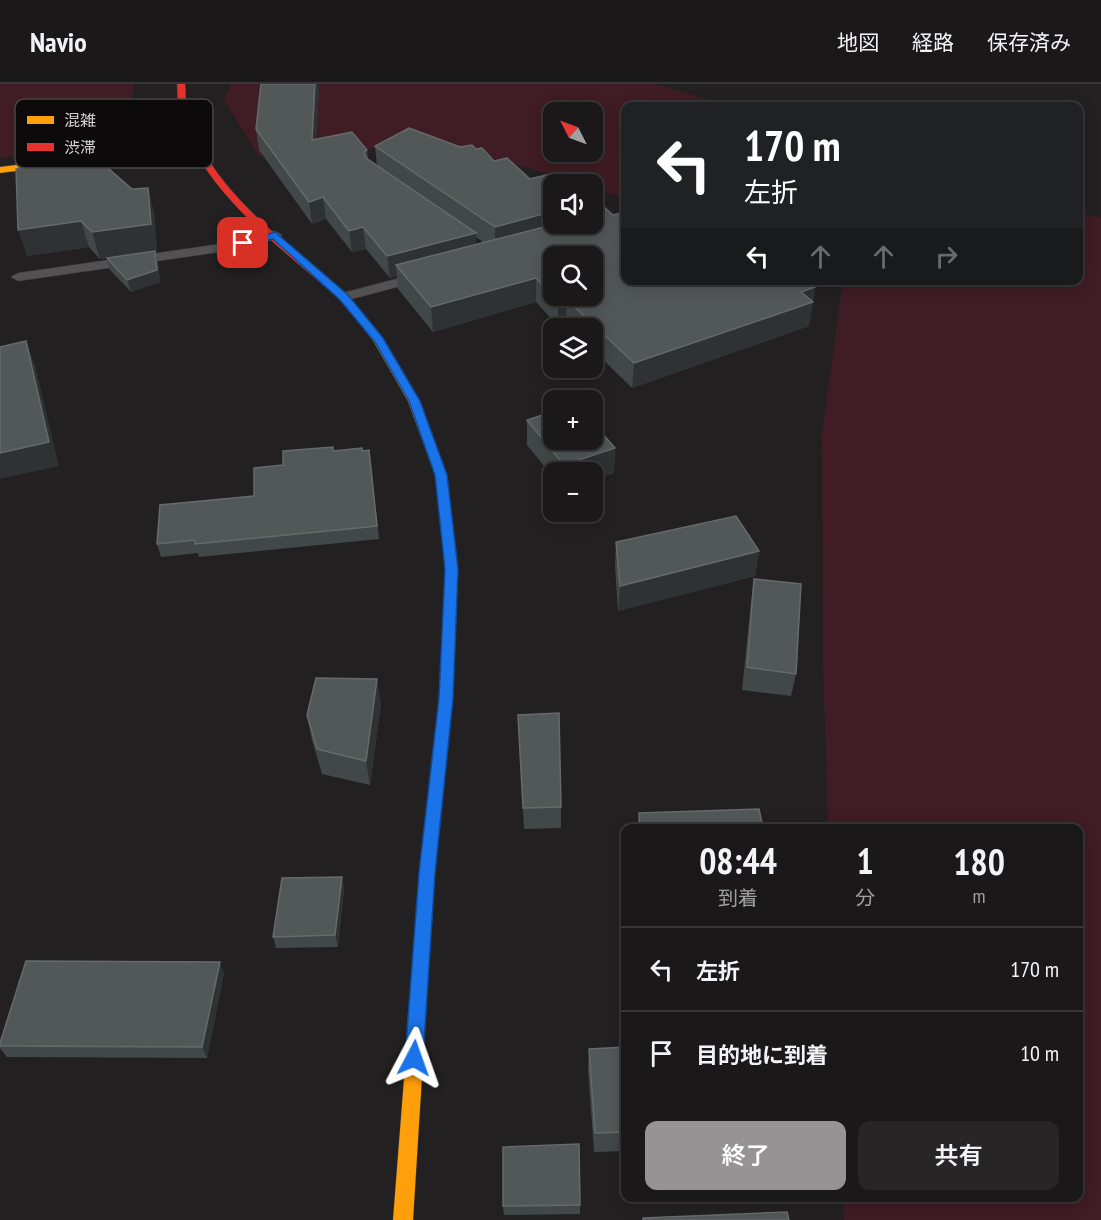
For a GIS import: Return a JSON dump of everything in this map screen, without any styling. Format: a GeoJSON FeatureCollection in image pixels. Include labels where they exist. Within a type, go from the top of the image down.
{"type":"FeatureCollection","features":[{"type":"Feature","properties":{"kind":"main road"},"geometry":{"type":"LineString","coordinates":[[179,99],[182,84]]}},
{"type":"Feature","properties":{"kind":"main road"},"geometry":{"type":"LineString","coordinates":[[0,170],[16,168]]}},
{"type":"Feature","properties":{"kind":"main road"},"geometry":{"type":"LineString","coordinates":[[212,168],[241,207],[344,297],[379,340],[414,401],[441,475],[452,569],[446,698],[427,873],[403,1220]]}},
{"type":"Feature","properties":{"kind":"lane"},"geometry":{"type":"LineString","coordinates":[[18,277],[227,247],[275,235]]}},
{"type":"Feature","properties":{"kind":"lane"},"geometry":{"type":"LineString","coordinates":[[344,297],[435,273]]}},
{"type":"Feature","properties":{"kind":"shaded area"},"geometry":{"type":"Polygon","coordinates":[[[0,84],[134,84],[132,99],[15,99],[15,156],[0,158],[0,84]]]}},
{"type":"Feature","properties":{"kind":"shaded area"},"geometry":{"type":"Polygon","coordinates":[[[231,84],[656,84],[716,102],[621,102],[621,198],[603,191],[603,174],[549,174],[446,144],[259,156],[224,100],[231,84]]]}},
{"type":"Feature","properties":{"kind":"shaded area"},"geometry":{"type":"Polygon","coordinates":[[[1083,213],[1101,218],[1101,1220],[844,1220],[843,1202],[1083,1202],[1083,824],[828,824],[823,663],[822,432],[842,285],[1083,285],[1083,213]]]}},
{"type":"Feature","properties":{"kind":"building"},"geometry":{"type":"Polygon","coordinates":[[[261,84],[315,84],[312,140],[352,132],[367,150],[364,152],[366,158],[476,233],[387,256],[363,227],[349,231],[323,197],[309,202],[256,129],[261,84]]]}},
{"type":"Feature","properties":{"kind":"building"},"geometry":{"type":"Polygon","coordinates":[[[409,128],[460,147],[472,145],[476,149],[482,148],[494,161],[507,158],[530,179],[543,176],[543,214],[495,227],[375,146],[409,128]]]}},
{"type":"Feature","properties":{"kind":"building"},"geometry":{"type":"Polygon","coordinates":[[[108,168],[132,189],[148,188],[151,224],[92,232],[81,221],[18,230],[16,169],[108,168]]]}},
{"type":"Feature","properties":{"kind":"building"},"geometry":{"type":"Polygon","coordinates":[[[603,206],[613,215],[621,213],[621,285],[812,285],[815,287],[801,292],[813,302],[634,363],[603,334],[603,318],[586,318],[573,306],[603,306],[603,246],[543,246],[543,285],[536,278],[431,307],[396,265],[543,227],[543,234],[603,234],[603,206]]]}},
{"type":"Feature","properties":{"kind":"building"},"geometry":{"type":"Polygon","coordinates":[[[155,251],[157,270],[127,280],[107,258],[155,251]]]}},
{"type":"Feature","properties":{"kind":"building"},"geometry":{"type":"Polygon","coordinates":[[[26,341],[49,442],[0,453],[0,347],[26,341]]]}},
{"type":"Feature","properties":{"kind":"building"},"geometry":{"type":"Polygon","coordinates":[[[543,415],[543,439],[527,420],[543,415]]]}},
{"type":"Feature","properties":{"kind":"building"},"geometry":{"type":"Polygon","coordinates":[[[603,434],[615,448],[573,462],[562,462],[552,450],[603,450],[603,434]]]}},
{"type":"Feature","properties":{"kind":"building"},"geometry":{"type":"Polygon","coordinates":[[[333,447],[333,451],[362,448],[362,451],[369,450],[377,526],[195,544],[195,540],[157,544],[160,505],[254,496],[254,468],[283,465],[283,451],[333,447]]]}},
{"type":"Feature","properties":{"kind":"building"},"geometry":{"type":"Polygon","coordinates":[[[736,516],[759,551],[620,586],[616,542],[736,516]]]}},
{"type":"Feature","properties":{"kind":"building"},"geometry":{"type":"Polygon","coordinates":[[[754,579],[801,584],[796,674],[747,667],[754,579]]]}},
{"type":"Feature","properties":{"kind":"building"},"geometry":{"type":"Polygon","coordinates":[[[316,678],[377,679],[366,761],[317,749],[307,715],[316,678]]]}},
{"type":"Feature","properties":{"kind":"building"},"geometry":{"type":"Polygon","coordinates":[[[559,713],[561,807],[523,808],[518,715],[559,713]]]}},
{"type":"Feature","properties":{"kind":"building"},"geometry":{"type":"Polygon","coordinates":[[[759,809],[762,824],[640,824],[639,813],[759,809]]]}},
{"type":"Feature","properties":{"kind":"building"},"geometry":{"type":"Polygon","coordinates":[[[342,877],[335,935],[273,937],[282,878],[342,877]]]}},
{"type":"Feature","properties":{"kind":"building"},"geometry":{"type":"Polygon","coordinates":[[[26,961],[220,962],[202,1047],[0,1046],[26,961]]]}},
{"type":"Feature","properties":{"kind":"building"},"geometry":{"type":"Polygon","coordinates":[[[621,1047],[621,1132],[595,1133],[589,1049],[621,1047]]]}},
{"type":"Feature","properties":{"kind":"building"},"geometry":{"type":"Polygon","coordinates":[[[579,1144],[580,1205],[503,1206],[503,1147],[579,1144]]]}},
{"type":"Feature","properties":{"kind":"building"},"geometry":{"type":"Polygon","coordinates":[[[787,1212],[789,1220],[643,1220],[643,1218],[787,1212]]]}},
{"type":"Feature","properties":{"kind":"traffic: slow"},"geometry":{"type":"LineString","coordinates":[[0,170],[16,168]]}},
{"type":"Feature","properties":{"kind":"traffic: slow"},"geometry":{"type":"LineString","coordinates":[[344,297],[379,341],[414,401],[441,475],[452,569],[446,699]]}},
{"type":"Feature","properties":{"kind":"traffic: slow"},"geometry":{"type":"LineString","coordinates":[[403,1220],[421,964]]}},
{"type":"Feature","properties":{"kind":"traffic: jam"},"geometry":{"type":"LineString","coordinates":[[181,84],[182,99]]}},
{"type":"Feature","properties":{"kind":"traffic: jam"},"geometry":{"type":"LineString","coordinates":[[210,168],[266,230],[344,297]]}},
{"type":"Feature","properties":{"kind":"traffic: jam"},"geometry":{"type":"LineString","coordinates":[[421,964],[427,873],[446,699]]}},
{"type":"Feature","properties":{"kind":"route"},"geometry":{"type":"LineString","coordinates":[[243,243],[275,235],[344,297],[379,340],[414,401],[441,475],[452,569],[446,698],[427,873],[414,1058]]}}]}
